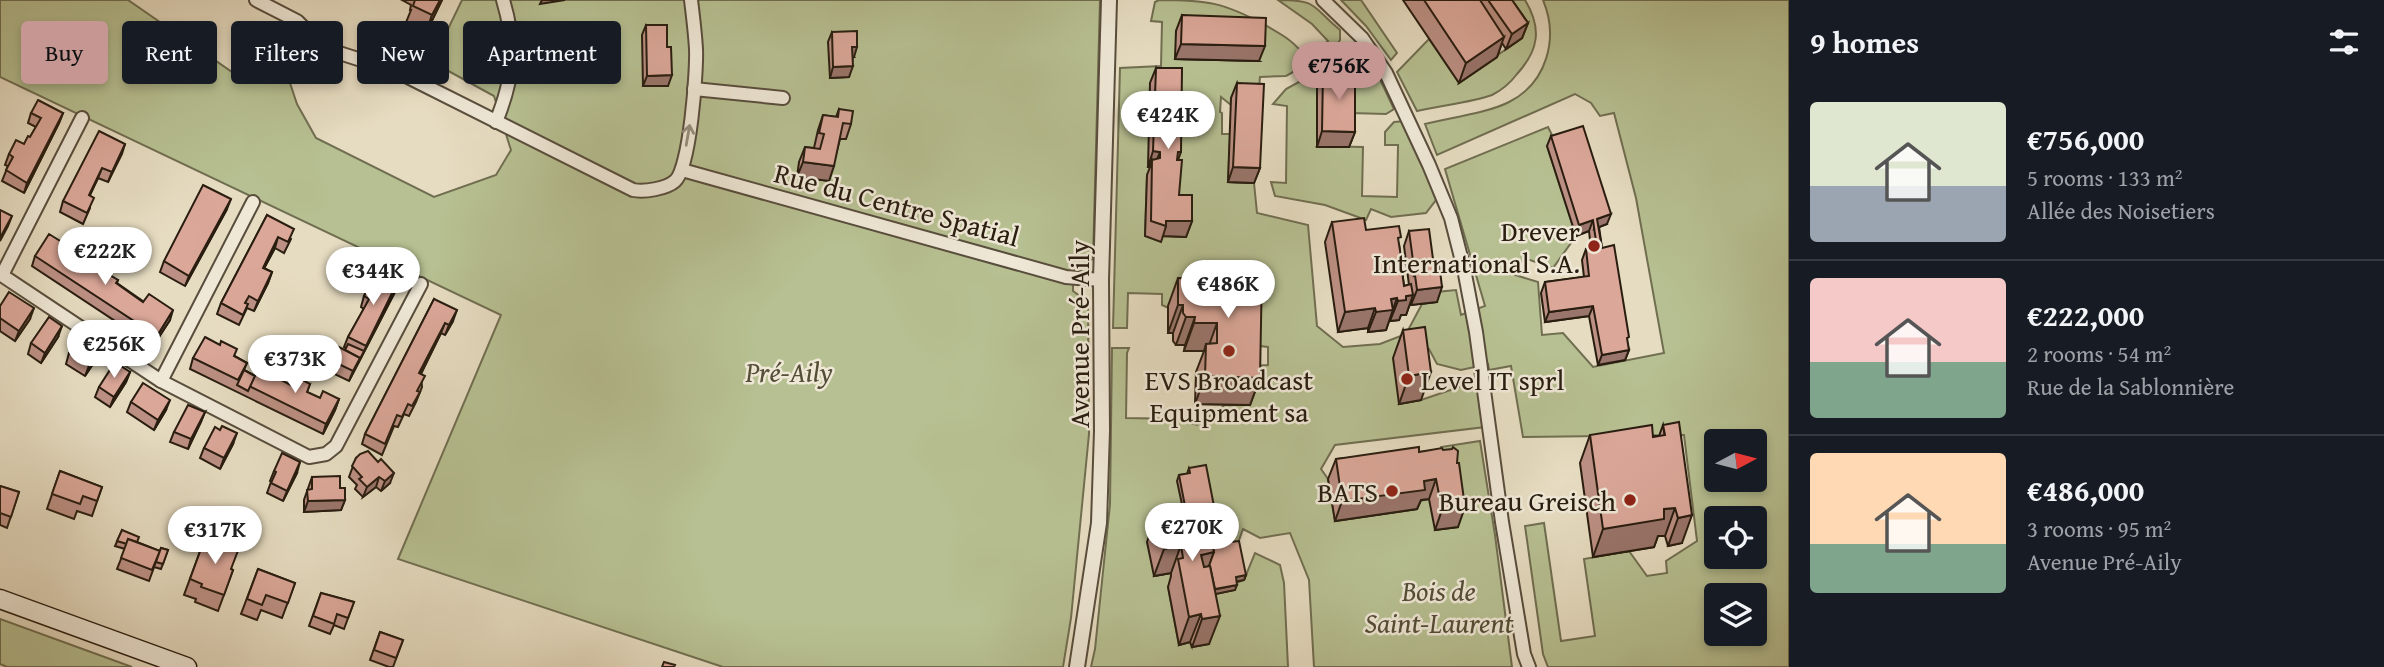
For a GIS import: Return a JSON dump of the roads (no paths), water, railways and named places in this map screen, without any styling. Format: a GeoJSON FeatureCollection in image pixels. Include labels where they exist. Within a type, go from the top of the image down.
{"type":"FeatureCollection","features":[{"type":"Feature","properties":{"kind":"main road"},"geometry":{"type":"LineString","coordinates":[[0,599],[187,667]]}},
{"type":"Feature","properties":{"kind":"street"},"geometry":{"type":"LineString","coordinates":[[256,0],[297,21],[316,40],[331,50],[358,59],[374,60],[633,190],[643,192],[675,181],[682,170],[694,89],[696,50],[691,0]]}},
{"type":"Feature","properties":{"kind":"street"},"geometry":{"type":"LineString","coordinates":[[496,122],[508,93],[511,76],[511,34],[503,0]]}},
{"type":"Feature","properties":{"kind":"street","name":"Avenue Pré-Aily"},"geometry":{"type":"LineString","coordinates":[[1077,667],[1098,523],[1102,431],[1101,280],[1109,0]]}},
{"type":"Feature","properties":{"kind":"street"},"geometry":{"type":"LineString","coordinates":[[1323,0],[1362,38],[1386,73],[1451,218],[1465,269],[1502,522],[1524,654],[1530,667]]}},
{"type":"Feature","properties":{"kind":"street"},"geometry":{"type":"LineString","coordinates":[[694,89],[783,98]]}},
{"type":"Feature","properties":{"kind":"street"},"geometry":{"type":"LineString","coordinates":[[82,118],[1,274],[161,381],[309,457],[326,454],[336,446],[421,284]]}},
{"type":"Feature","properties":{"kind":"street","name":"Rue du Centre Spatial"},"geometry":{"type":"LineString","coordinates":[[682,170],[1066,277],[1101,280]]}},
{"type":"Feature","properties":{"kind":"street"},"geometry":{"type":"LineString","coordinates":[[161,381],[253,202]]}},
{"type":"Feature","properties":{"kind":"place","name":"Drever International S.A."},"geometry":{"type":"Point","coordinates":[1594,246]}},
{"type":"Feature","properties":{"kind":"place","name":"EVS Broadcast Equipment sa"},"geometry":{"type":"Point","coordinates":[1229,351]}},
{"type":"Feature","properties":{"kind":"place","name":"Level IT sprl"},"geometry":{"type":"Point","coordinates":[1407,379]}},
{"type":"Feature","properties":{"kind":"place","name":"BATS"},"geometry":{"type":"Point","coordinates":[1392,491]}},
{"type":"Feature","properties":{"kind":"place","name":"Bureau Greisch"},"geometry":{"type":"Point","coordinates":[1630,500]}},
{"type":"Feature","properties":{"kind":"park label","name":"Pré-Aily"},"geometry":{"type":"Point","coordinates":[789,371]}},
{"type":"Feature","properties":{"kind":"park label","name":"Bois de Saint-Laurent"},"geometry":{"type":"Point","coordinates":[1439,606]}}]}
